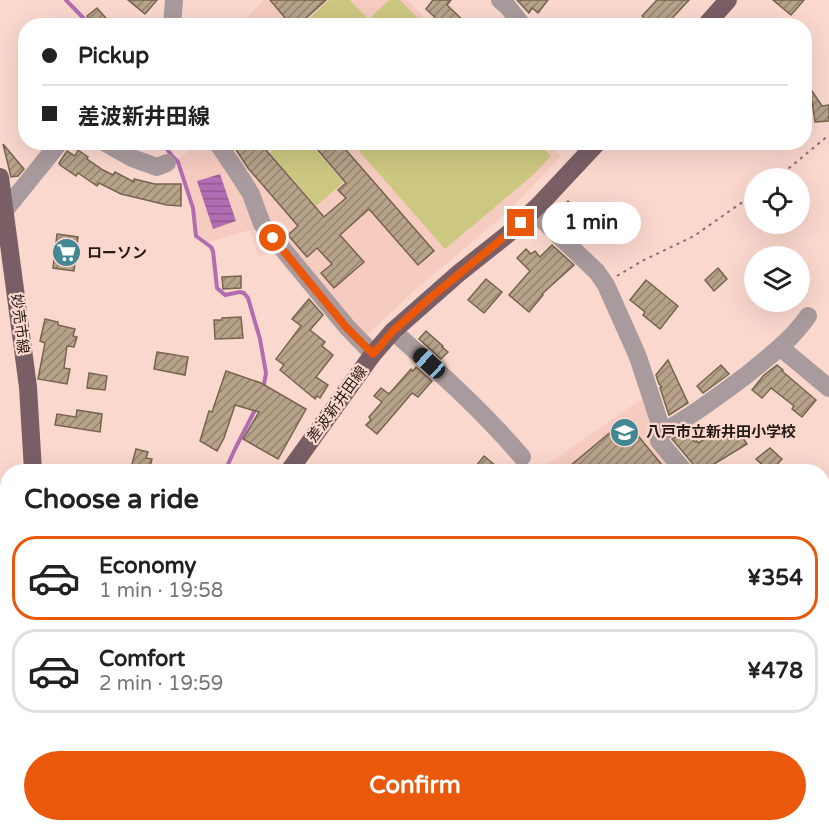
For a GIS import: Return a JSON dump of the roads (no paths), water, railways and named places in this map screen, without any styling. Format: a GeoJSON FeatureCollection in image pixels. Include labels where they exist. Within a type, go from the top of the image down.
{"type":"FeatureCollection","features":[{"type":"Feature","properties":{"kind":"main road"},"geometry":{"type":"LineString","coordinates":[[712,18],[728,0]]}},
{"type":"Feature","properties":{"kind":"main road","name":"差波新井田線"},"geometry":{"type":"LineString","coordinates":[[294,464],[373,354],[393,331],[508,234],[590,150]]}},
{"type":"Feature","properties":{"kind":"main road","name":"妙売市線"},"geometry":{"type":"LineString","coordinates":[[0,177],[28,387],[33,464]]}},
{"type":"Feature","properties":{"kind":"street"},"geometry":{"type":"LineString","coordinates":[[173,18],[174,0]]}},
{"type":"Feature","properties":{"kind":"street"},"geometry":{"type":"LineString","coordinates":[[500,0],[517,18]]}},
{"type":"Feature","properties":{"kind":"street"},"geometry":{"type":"LineString","coordinates":[[5,210],[54,150]]}},
{"type":"Feature","properties":{"kind":"street"},"geometry":{"type":"LineString","coordinates":[[118,150],[157,167],[167,163]]}},
{"type":"Feature","properties":{"kind":"street"},"geometry":{"type":"LineString","coordinates":[[222,150],[251,194],[262,224],[346,327],[373,354]]}},
{"type":"Feature","properties":{"kind":"street"},"geometry":{"type":"LineString","coordinates":[[533,211],[597,272],[606,285],[638,357],[659,421],[659,441],[678,464]]}},
{"type":"Feature","properties":{"kind":"street"},"geometry":{"type":"LineString","coordinates":[[659,434],[705,406],[781,348],[808,316]]}},
{"type":"Feature","properties":{"kind":"street"},"geometry":{"type":"LineString","coordinates":[[393,331],[482,413],[522,457]]}},
{"type":"Feature","properties":{"kind":"street"},"geometry":{"type":"LineString","coordinates":[[781,348],[829,388]]}},
{"type":"Feature","properties":{"kind":"waterway"},"geometry":{"type":"LineString","coordinates":[[66,0],[83,18]]}},
{"type":"Feature","properties":{"kind":"waterway"},"geometry":{"type":"LineString","coordinates":[[168,150],[178,162],[193,208],[196,236],[213,251],[217,288],[225,295],[240,292],[248,298],[260,339],[266,373],[263,390]]}},
{"type":"Feature","properties":{"kind":"waterway"},"geometry":{"type":"LineString","coordinates":[[228,464],[256,408]]}},
{"type":"Feature","properties":{"kind":"place","name":"ローソン"},"geometry":{"type":"Point","coordinates":[66,253]}},
{"type":"Feature","properties":{"kind":"place","name":"八戸市立新井田小学校"},"geometry":{"type":"Point","coordinates":[625,432]}}]}
